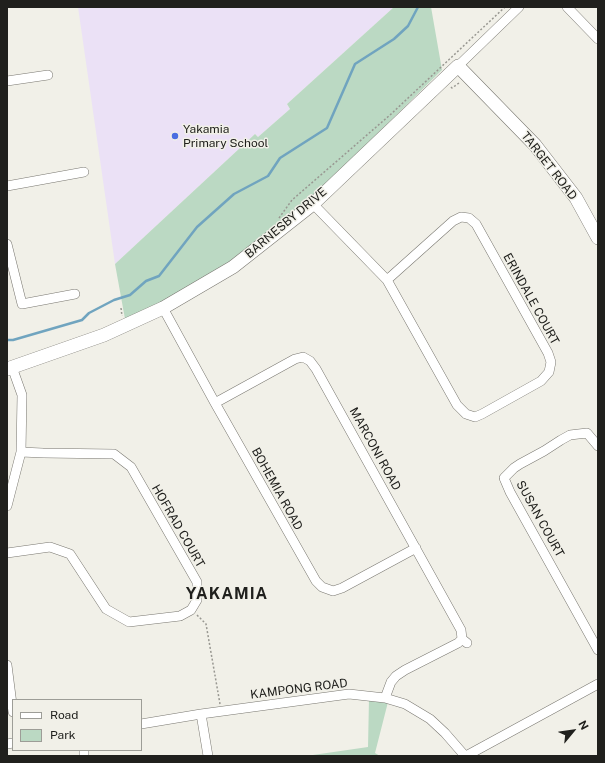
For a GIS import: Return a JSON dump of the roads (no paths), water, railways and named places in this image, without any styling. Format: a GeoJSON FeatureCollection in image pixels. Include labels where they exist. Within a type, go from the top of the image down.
{"type":"FeatureCollection","features":[{"type":"Feature","properties":{"kind":"street","name":"BARNESBY DRIVE"},"geometry":{"type":"LineString","coordinates":[[10,368],[104,335],[163,308],[233,267],[313,204],[441,75],[458,66],[519,7]]}},
{"type":"Feature","properties":{"kind":"street"},"geometry":{"type":"LineString","coordinates":[[567,7],[598,39]]}},
{"type":"Feature","properties":{"kind":"street","name":"TARGET ROAD"},"geometry":{"type":"LineString","coordinates":[[458,66],[535,145],[576,198],[598,238]]}},
{"type":"Feature","properties":{"kind":"street"},"geometry":{"type":"LineString","coordinates":[[7,81],[48,75]]}},
{"type":"Feature","properties":{"kind":"street"},"geometry":{"type":"LineString","coordinates":[[7,186],[84,172]]}},
{"type":"Feature","properties":{"kind":"street","name":"ERINDALE COURT"},"geometry":{"type":"LineString","coordinates":[[313,204],[387,280],[457,405],[466,414],[475,417],[482,414],[541,381],[549,372],[551,362],[548,353],[476,224],[469,218],[460,217],[453,221],[387,280]]}},
{"type":"Feature","properties":{"kind":"street"},"geometry":{"type":"LineString","coordinates":[[7,244],[22,304],[75,294]]}},
{"type":"Feature","properties":{"kind":"street","name":"BOHEMIA ROAD"},"geometry":{"type":"LineString","coordinates":[[163,308],[316,581],[322,587],[333,591],[342,588],[416,548]]}},
{"type":"Feature","properties":{"kind":"street","name":"MARCONI ROAD"},"geometry":{"type":"LineString","coordinates":[[215,403],[295,359],[303,358],[310,361],[316,369],[461,630],[464,641],[405,670],[396,676],[391,682],[385,698]]}},
{"type":"Feature","properties":{"kind":"street"},"geometry":{"type":"LineString","coordinates":[[7,506],[21,452],[22,395],[10,368]]}},
{"type":"Feature","properties":{"kind":"street","name":"SUSAN COURT"},"geometry":{"type":"LineString","coordinates":[[598,446],[587,433],[570,435],[520,464],[504,478],[510,492],[598,650]]}},
{"type":"Feature","properties":{"kind":"street","name":"HOFRAD COURT"},"geometry":{"type":"LineString","coordinates":[[7,553],[50,547],[70,554],[106,609],[129,622],[180,616],[191,610],[197,600],[197,582],[131,467],[114,454],[21,452]]}},
{"type":"Feature","properties":{"kind":"street"},"geometry":{"type":"LineString","coordinates":[[7,666],[12,704]]}},
{"type":"Feature","properties":{"kind":"street"},"geometry":{"type":"LineString","coordinates":[[465,756],[598,684]]}},
{"type":"Feature","properties":{"kind":"street","name":"KAMPONG ROAD"},"geometry":{"type":"LineString","coordinates":[[142,724],[201,714],[349,694],[385,698],[405,704],[430,719],[445,733],[465,756]]}},
{"type":"Feature","properties":{"kind":"street"},"geometry":{"type":"LineString","coordinates":[[201,714],[208,756]]}},
{"type":"Feature","properties":{"kind":"waterway"},"geometry":{"type":"LineString","coordinates":[[7,340],[13,340],[82,320],[89,313],[114,300],[130,295],[146,281],[159,276],[197,227],[234,194],[268,176],[280,158],[327,128],[355,64],[394,39],[408,26],[418,7]]}},
{"type":"Feature","properties":{"kind":"place","name":"Yakamia Primary School"},"geometry":{"type":"Point","coordinates":[175,136]}},
{"type":"Feature","properties":{"kind":"district","name":"YAKAMIA"},"geometry":{"type":"Point","coordinates":[227,594]}}]}
